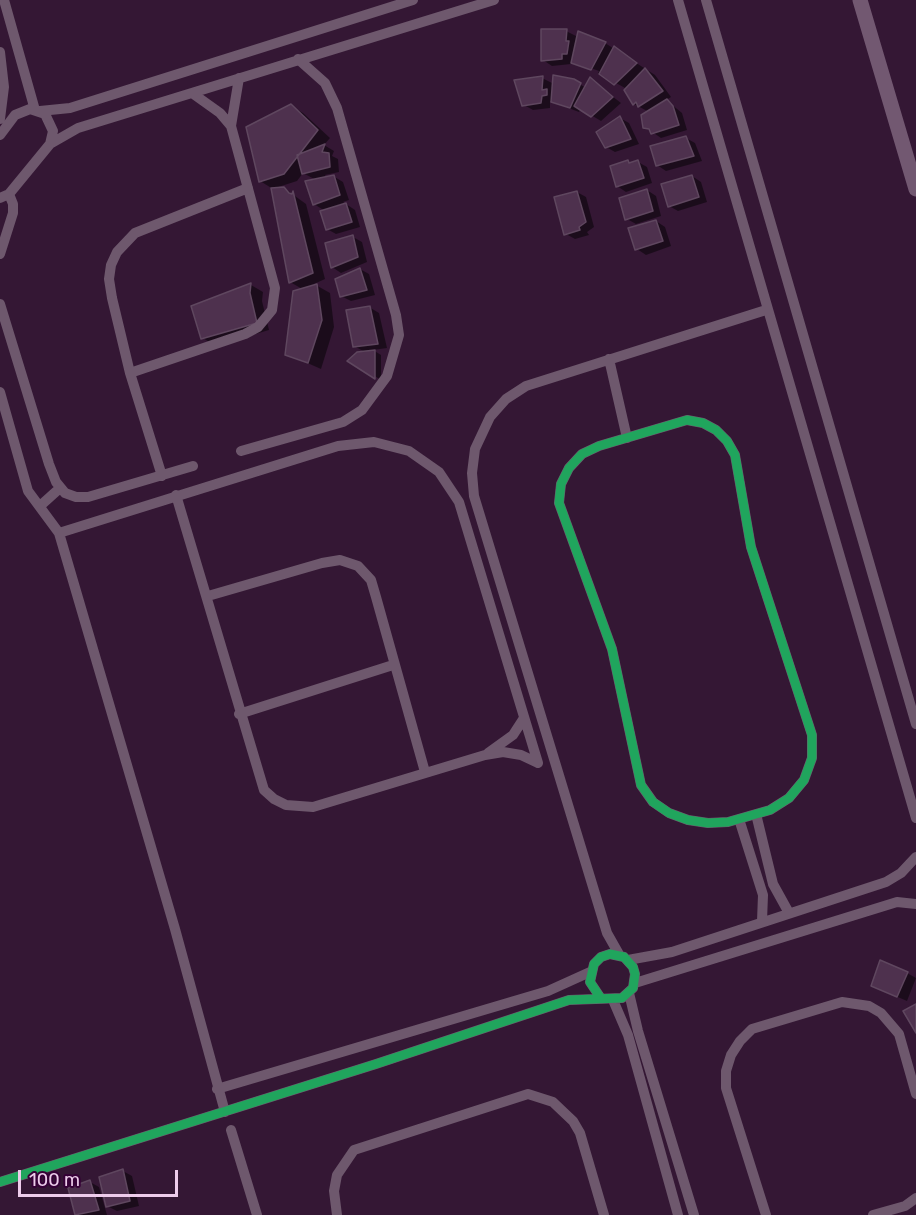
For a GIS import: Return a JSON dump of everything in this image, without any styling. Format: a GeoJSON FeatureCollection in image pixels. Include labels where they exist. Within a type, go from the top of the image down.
{"type":"FeatureCollection","features":[{"type":"Feature","properties":{"kind":"street"},"geometry":{"type":"LineString","coordinates":[[4,0],[38,110],[52,125],[50,144]]}},
{"type":"Feature","properties":{"kind":"street"},"geometry":{"type":"LineString","coordinates":[[0,135],[15,115],[24,110],[70,108],[413,0]]}},
{"type":"Feature","properties":{"kind":"street"},"geometry":{"type":"LineString","coordinates":[[0,254],[14,209],[5,196],[50,144],[78,128],[491,0]]}},
{"type":"Feature","properties":{"kind":"street"},"geometry":{"type":"LineString","coordinates":[[678,0],[766,310],[916,818]]}},
{"type":"Feature","properties":{"kind":"street"},"geometry":{"type":"LineString","coordinates":[[706,0],[916,724]]}},
{"type":"Feature","properties":{"kind":"street"},"geometry":{"type":"LineString","coordinates":[[860,0],[916,189]]}},
{"type":"Feature","properties":{"kind":"street"},"geometry":{"type":"LineString","coordinates":[[0,52],[4,87],[0,118]]}},
{"type":"Feature","properties":{"kind":"street"},"geometry":{"type":"LineString","coordinates":[[241,452],[343,422],[362,410],[387,376],[399,335],[396,315],[337,108],[325,83],[298,60]]}},
{"type":"Feature","properties":{"kind":"street"},"geometry":{"type":"LineString","coordinates":[[130,373],[245,334],[258,327],[272,310],[275,288],[231,126],[239,78]]}},
{"type":"Feature","properties":{"kind":"street"},"geometry":{"type":"LineString","coordinates":[[192,93],[220,113],[231,126]]}},
{"type":"Feature","properties":{"kind":"street"},"geometry":{"type":"LineString","coordinates":[[162,476],[130,373],[109,289],[111,265],[117,252],[135,233],[150,225],[248,188]]}},
{"type":"Feature","properties":{"kind":"street"},"geometry":{"type":"LineString","coordinates":[[0,304],[49,464],[60,488],[70,496],[82,498],[194,466]]}},
{"type":"Feature","properties":{"kind":"street"},"geometry":{"type":"LineString","coordinates":[[678,1215],[636,1045],[632,988],[635,975],[603,921],[478,508],[472,473],[475,449],[484,427],[506,399],[526,386],[766,310]]}},
{"type":"Feature","properties":{"kind":"street"},"geometry":{"type":"LineString","coordinates":[[609,360],[627,438]]}},
{"type":"Feature","properties":{"kind":"street"},"geometry":{"type":"LineString","coordinates":[[0,392],[28,491],[59,533],[175,929],[225,1112]]}},
{"type":"Feature","properties":{"kind":"street"},"geometry":{"type":"LineString","coordinates":[[687,420],[703,423],[716,430],[728,441],[735,455],[751,547],[812,735],[812,758],[804,780],[789,798],[770,810],[756,814],[708,823],[688,820],[652,802],[641,785],[612,649],[559,503],[561,484],[569,468],[582,454],[687,420]]}},
{"type":"Feature","properties":{"kind":"street"},"geometry":{"type":"LineString","coordinates":[[59,533],[176,495],[338,446],[374,442],[409,451],[439,472],[459,502],[538,763],[521,755],[503,752],[485,755],[313,807],[286,805],[264,790],[239,714],[208,596],[176,495]]}},
{"type":"Feature","properties":{"kind":"street"},"geometry":{"type":"LineString","coordinates":[[40,506],[60,488]]}},
{"type":"Feature","properties":{"kind":"street"},"geometry":{"type":"LineString","coordinates":[[208,596],[322,563],[340,560],[358,566],[371,580],[393,665],[425,772]]}},
{"type":"Feature","properties":{"kind":"street"},"geometry":{"type":"LineString","coordinates":[[239,714],[393,665]]}},
{"type":"Feature","properties":{"kind":"street"},"geometry":{"type":"LineString","coordinates":[[485,755],[513,735],[524,718]]}},
{"type":"Feature","properties":{"kind":"street"},"geometry":{"type":"LineString","coordinates":[[756,814],[773,884],[789,913]]}},
{"type":"Feature","properties":{"kind":"street"},"geometry":{"type":"LineString","coordinates":[[739,819],[763,895],[762,921]]}},
{"type":"Feature","properties":{"kind":"street"},"geometry":{"type":"LineString","coordinates":[[217,1089],[548,991],[590,972],[601,957],[610,954],[624,958],[672,952],[886,882],[901,873],[916,856]]}},
{"type":"Feature","properties":{"kind":"street"},"geometry":{"type":"LineString","coordinates":[[0,1182],[225,1112],[568,1000],[600,997],[613,1000],[632,988],[897,902],[916,904]]}},
{"type":"Feature","properties":{"kind":"street"},"geometry":{"type":"LineString","coordinates":[[590,972],[590,982],[600,997]]}},
{"type":"Feature","properties":{"kind":"street"},"geometry":{"type":"LineString","coordinates":[[613,1000],[636,1045],[694,1215]]}},
{"type":"Feature","properties":{"kind":"street"},"geometry":{"type":"LineString","coordinates":[[766,1215],[726,1088],[726,1071],[731,1055],[752,1029],[842,1002],[869,1006],[881,1013],[898,1034],[916,1094]]}},
{"type":"Feature","properties":{"kind":"street"},"geometry":{"type":"LineString","coordinates":[[338,1215],[334,1191],[337,1176],[354,1150],[528,1094],[553,1102],[573,1121],[580,1133],[604,1215]]}},
{"type":"Feature","properties":{"kind":"street"},"geometry":{"type":"LineString","coordinates":[[231,1130],[257,1215]]}},
{"type":"Feature","properties":{"kind":"street"},"geometry":{"type":"LineString","coordinates":[[873,1215],[905,1206],[916,1198]]}},
{"type":"Feature","properties":{"kind":"building"},"geometry":{"type":"Polygon","coordinates":[[[541,29],[567,29],[566,41],[569,41],[567,54],[562,54],[562,59],[541,61],[541,29]]]}},
{"type":"Feature","properties":{"kind":"building"},"geometry":{"type":"Polygon","coordinates":[[[578,31],[606,42],[591,70],[571,63],[578,31]]]}},
{"type":"Feature","properties":{"kind":"building"},"geometry":{"type":"Polygon","coordinates":[[[614,46],[637,63],[614,85],[599,74],[614,46]]]}},
{"type":"Feature","properties":{"kind":"building"},"geometry":{"type":"Polygon","coordinates":[[[645,68],[663,91],[638,107],[636,102],[633,105],[624,90],[645,68]]]}},
{"type":"Feature","properties":{"kind":"building"},"geometry":{"type":"Polygon","coordinates":[[[553,75],[574,79],[581,83],[570,108],[551,102],[553,75]]]}},
{"type":"Feature","properties":{"kind":"building"},"geometry":{"type":"Polygon","coordinates":[[[543,76],[542,90],[547,89],[547,95],[542,96],[541,103],[522,106],[514,80],[543,76]]]}},
{"type":"Feature","properties":{"kind":"building"},"geometry":{"type":"Polygon","coordinates":[[[590,77],[613,97],[591,117],[574,106],[590,77]]]}},
{"type":"Feature","properties":{"kind":"building"},"geometry":{"type":"Polygon","coordinates":[[[667,99],[673,106],[679,125],[651,134],[649,129],[643,128],[641,115],[667,99]]]}},
{"type":"Feature","properties":{"kind":"building"},"geometry":{"type":"Polygon","coordinates":[[[291,104],[318,130],[284,174],[259,182],[246,127],[291,104]]]}},
{"type":"Feature","properties":{"kind":"building"},"geometry":{"type":"Polygon","coordinates":[[[620,116],[631,139],[605,148],[596,132],[620,116]]]}},
{"type":"Feature","properties":{"kind":"building"},"geometry":{"type":"Polygon","coordinates":[[[686,136],[694,156],[656,166],[650,146],[686,136]]]}},
{"type":"Feature","properties":{"kind":"building"},"geometry":{"type":"Polygon","coordinates":[[[325,144],[322,152],[329,153],[330,167],[302,174],[297,155],[325,144]]]}},
{"type":"Feature","properties":{"kind":"building"},"geometry":{"type":"Polygon","coordinates":[[[628,160],[629,163],[638,160],[644,178],[616,187],[610,166],[628,160]]]}},
{"type":"Feature","properties":{"kind":"building"},"geometry":{"type":"Polygon","coordinates":[[[334,175],[340,195],[313,205],[305,181],[334,175]]]}},
{"type":"Feature","properties":{"kind":"building"},"geometry":{"type":"Polygon","coordinates":[[[692,175],[699,197],[668,207],[661,184],[692,175]]]}},
{"type":"Feature","properties":{"kind":"building"},"geometry":{"type":"Polygon","coordinates":[[[284,187],[289,193],[292,194],[293,191],[313,273],[289,283],[271,188],[284,187]]]}},
{"type":"Feature","properties":{"kind":"building"},"geometry":{"type":"Polygon","coordinates":[[[647,189],[653,211],[625,220],[619,198],[647,189]]]}},
{"type":"Feature","properties":{"kind":"building"},"geometry":{"type":"Polygon","coordinates":[[[577,191],[586,222],[579,227],[580,230],[564,235],[554,197],[577,191]]]}},
{"type":"Feature","properties":{"kind":"building"},"geometry":{"type":"Polygon","coordinates":[[[346,203],[352,222],[326,230],[320,211],[346,203]]]}},
{"type":"Feature","properties":{"kind":"building"},"geometry":{"type":"Polygon","coordinates":[[[656,220],[663,241],[635,250],[628,228],[656,220]]]}},
{"type":"Feature","properties":{"kind":"building"},"geometry":{"type":"Polygon","coordinates":[[[353,235],[358,257],[331,268],[325,243],[353,235]]]}},
{"type":"Feature","properties":{"kind":"building"},"geometry":{"type":"Polygon","coordinates":[[[360,268],[367,290],[340,297],[335,279],[360,268]]]}},
{"type":"Feature","properties":{"kind":"building"},"geometry":{"type":"Polygon","coordinates":[[[251,283],[250,293],[257,323],[201,339],[191,306],[251,283]]]}},
{"type":"Feature","properties":{"kind":"building"},"geometry":{"type":"Polygon","coordinates":[[[317,284],[322,320],[308,363],[285,355],[293,291],[317,284]]]}},
{"type":"Feature","properties":{"kind":"building"},"geometry":{"type":"Polygon","coordinates":[[[370,306],[378,344],[353,347],[346,310],[370,306]]]}},
{"type":"Feature","properties":{"kind":"building"},"geometry":{"type":"Polygon","coordinates":[[[375,350],[375,379],[347,361],[357,352],[375,350]]]}},
{"type":"Feature","properties":{"kind":"building"},"geometry":{"type":"Polygon","coordinates":[[[880,960],[908,972],[897,997],[871,986],[880,960]]]}},
{"type":"Feature","properties":{"kind":"building"},"geometry":{"type":"Polygon","coordinates":[[[916,1004],[916,1033],[903,1011],[916,1004]]]}},
{"type":"Feature","properties":{"kind":"building"},"geometry":{"type":"Polygon","coordinates":[[[123,1169],[130,1201],[106,1207],[99,1177],[123,1169]]]}},
{"type":"Feature","properties":{"kind":"building"},"geometry":{"type":"Polygon","coordinates":[[[90,1180],[99,1210],[75,1215],[68,1188],[90,1180]]]}},
{"type":"Feature","properties":{"kind":"cycle path"},"geometry":{"type":"LineString","coordinates":[[687,420],[703,423],[716,430],[727,441],[735,455],[751,547],[812,735],[812,758],[804,780],[789,798],[770,810],[728,822],[708,823],[688,820],[669,813],[653,802],[641,785],[612,649],[559,503],[561,484],[569,468],[582,454],[599,446],[687,420]]}},
{"type":"Feature","properties":{"kind":"cycle path"},"geometry":{"type":"LineString","coordinates":[[0,1182],[376,1064],[569,1000],[622,998],[633,988],[635,974],[633,967],[624,957],[610,954],[601,957],[594,964],[590,982],[600,997]]}}]}
